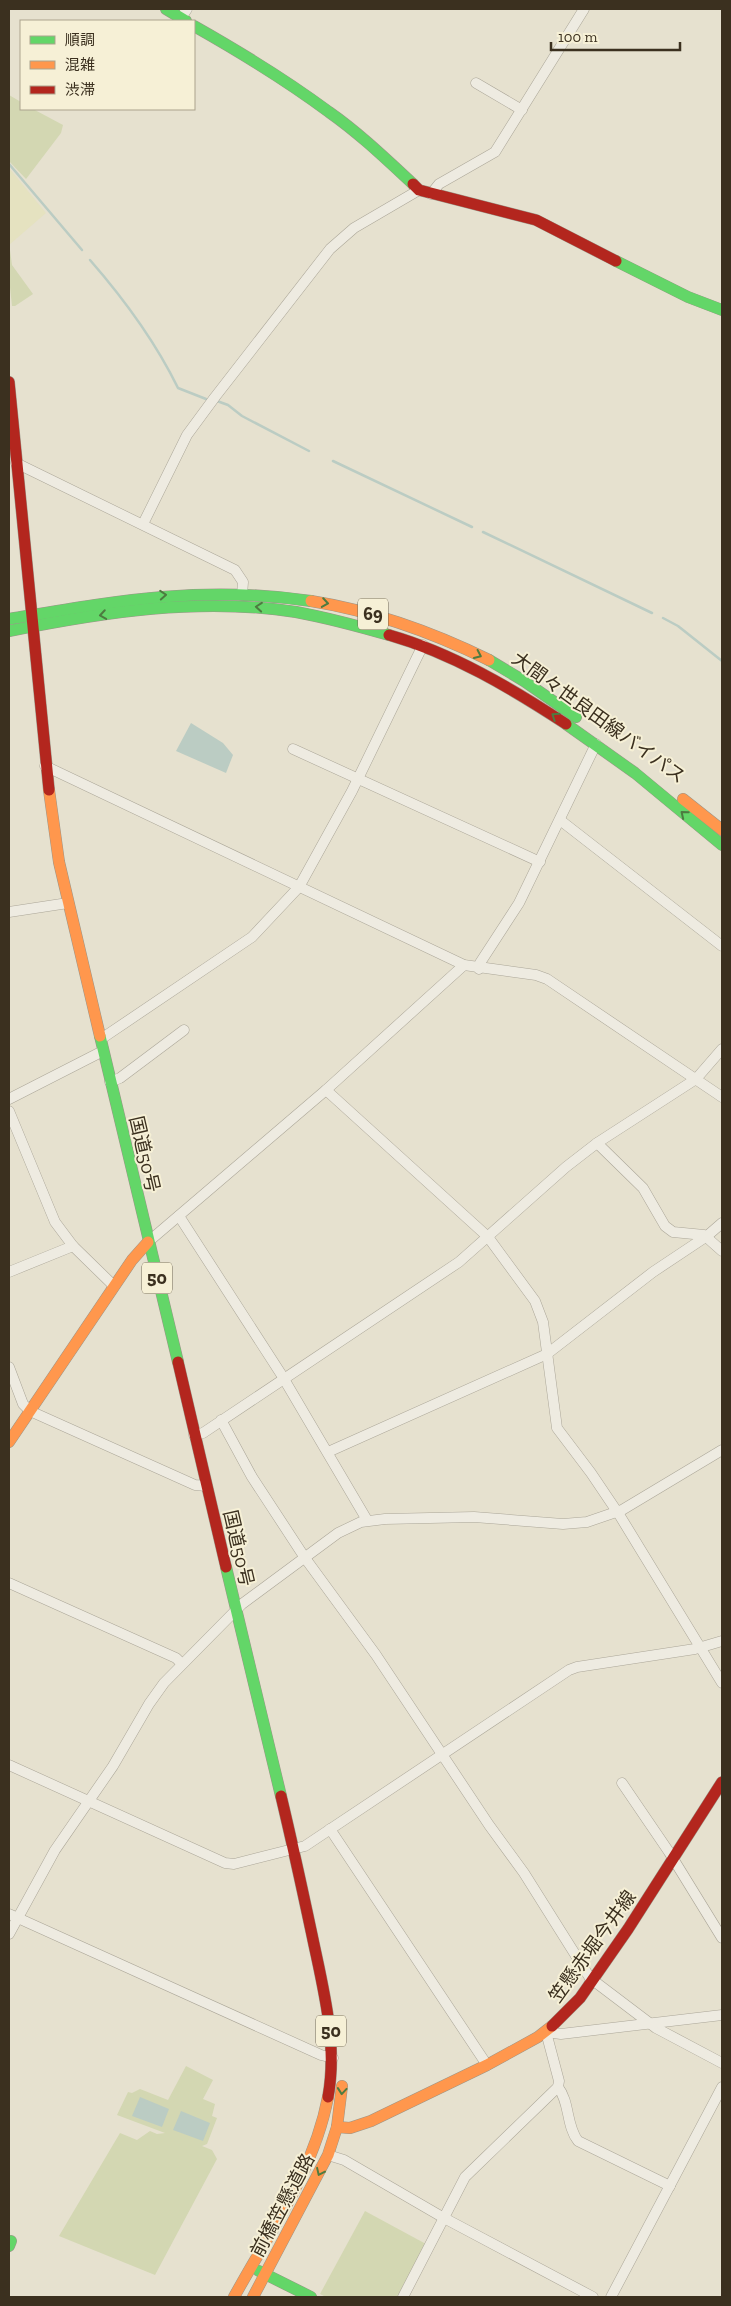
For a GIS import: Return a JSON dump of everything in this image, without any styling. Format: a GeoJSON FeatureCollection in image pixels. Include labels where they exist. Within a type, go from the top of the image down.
{"type":"FeatureCollection","features":[{"type":"Feature","properties":{"kind":"main road"},"geometry":{"type":"LineString","coordinates":[[166,9],[184,16]]}},
{"type":"Feature","properties":{"kind":"main road"},"geometry":{"type":"LineString","coordinates":[[195,27],[243,54],[330,112],[369,142],[419,190],[536,220],[696,301],[722,310]]}},
{"type":"Feature","properties":{"kind":"main road","name":"国道50号"},"geometry":{"type":"LineString","coordinates":[[9,382],[19,533],[31,621],[45,766],[55,838],[68,903],[110,1082],[310,1924]]}},
{"type":"Feature","properties":{"kind":"main road","name":"大間々世良田線バイパス"},"geometry":{"type":"LineString","coordinates":[[9,631],[31,621],[154,596],[194,594],[301,599],[360,610],[450,641],[490,660],[535,688],[601,735],[722,830]]}},
{"type":"Feature","properties":{"kind":"main road","name":"大間々世良田線バイパス"},"geometry":{"type":"LineString","coordinates":[[9,619],[31,621],[186,606],[240,606],[281,609],[359,624],[423,645],[464,663],[508,686],[596,744],[722,845]]}},
{"type":"Feature","properties":{"kind":"main road"},"geometry":{"type":"LineString","coordinates":[[9,1442],[132,1260],[148,1242]]}},
{"type":"Feature","properties":{"kind":"main road","name":"笠懸赤堀今井線"},"geometry":{"type":"LineString","coordinates":[[337,2127],[350,2128],[371,2121],[487,2065],[546,2032],[572,2007],[593,1980],[673,1860],[722,1782]]}},
{"type":"Feature","properties":{"kind":"main road","name":"50"},"geometry":{"type":"LineString","coordinates":[[310,1924],[329,2015],[332,2058],[327,2106]]}},
{"type":"Feature","properties":{"kind":"main road","name":"50"},"geometry":{"type":"LineString","coordinates":[[310,1924],[328,1971],[340,2020],[342,2076],[337,2127]]}},
{"type":"Feature","properties":{"kind":"main road"},"geometry":{"type":"LineString","coordinates":[[266,2238],[278,2225],[309,2169],[323,2136],[329,2130],[337,2127],[330,2118],[327,2106]]}},
{"type":"Feature","properties":{"kind":"main road","name":"前橋笠懸道路"},"geometry":{"type":"LineString","coordinates":[[234,2297],[302,2172],[317,2139],[327,2106]]}},
{"type":"Feature","properties":{"kind":"main road","name":"前橋笠懸道路"},"geometry":{"type":"LineString","coordinates":[[253,2297],[328,2155],[337,2127]]}},
{"type":"Feature","properties":{"kind":"main road"},"geometry":{"type":"LineString","coordinates":[[239,2297],[251,2274],[260,2271],[311,2297]]}},
{"type":"Feature","properties":{"kind":"street"},"geometry":{"type":"LineString","coordinates":[[432,194],[439,184],[495,152],[584,9]]}},
{"type":"Feature","properties":{"kind":"street"},"geometry":{"type":"LineString","coordinates":[[476,83],[522,110]]}},
{"type":"Feature","properties":{"kind":"street"},"geometry":{"type":"LineString","coordinates":[[144,524],[187,435],[330,249],[354,228],[419,190]]}},
{"type":"Feature","properties":{"kind":"street"},"geometry":{"type":"LineString","coordinates":[[13,461],[234,570],[243,582],[242,595]]}},
{"type":"Feature","properties":{"kind":"street"},"geometry":{"type":"LineString","coordinates":[[101,1039],[252,937],[299,887],[359,779],[423,645]]}},
{"type":"Feature","properties":{"kind":"street"},"geometry":{"type":"LineString","coordinates":[[479,968],[480,963],[518,904],[540,862],[596,744]]}},
{"type":"Feature","properties":{"kind":"street"},"geometry":{"type":"LineString","coordinates":[[293,749],[540,862]]}},
{"type":"Feature","properties":{"kind":"street"},"geometry":{"type":"LineString","coordinates":[[45,766],[464,965],[536,975],[547,979],[722,1097]]}},
{"type":"Feature","properties":{"kind":"street"},"geometry":{"type":"LineString","coordinates":[[560,820],[722,946]]}},
{"type":"Feature","properties":{"kind":"street"},"geometry":{"type":"LineString","coordinates":[[9,912],[68,903]]}},
{"type":"Feature","properties":{"kind":"street"},"geometry":{"type":"LineString","coordinates":[[148,1242],[326,1090],[464,965]]}},
{"type":"Feature","properties":{"kind":"street"},"geometry":{"type":"LineString","coordinates":[[110,1082],[120,1078],[184,1030]]}},
{"type":"Feature","properties":{"kind":"street"},"geometry":{"type":"LineString","coordinates":[[194,1436],[203,1433],[460,1262],[566,1167],[597,1143],[696,1079],[722,1049]]}},
{"type":"Feature","properties":{"kind":"street"},"geometry":{"type":"LineString","coordinates":[[9,1099],[103,1051]]}},
{"type":"Feature","properties":{"kind":"street"},"geometry":{"type":"LineString","coordinates":[[326,1090],[488,1236],[538,1306],[543,1322],[557,1428],[591,1473],[722,1683]]}},
{"type":"Feature","properties":{"kind":"street"},"geometry":{"type":"LineString","coordinates":[[9,1111],[46,1206],[55,1222],[72,1246],[114,1286]]}},
{"type":"Feature","properties":{"kind":"street"},"geometry":{"type":"LineString","coordinates":[[597,1143],[643,1188],[660,1221],[670,1230],[707,1236],[722,1251]]}},
{"type":"Feature","properties":{"kind":"street"},"geometry":{"type":"LineString","coordinates":[[179,1216],[283,1379],[367,1520]]}},
{"type":"Feature","properties":{"kind":"street"},"geometry":{"type":"LineString","coordinates":[[328,1452],[547,1354],[653,1272],[707,1236],[722,1223]]}},
{"type":"Feature","properties":{"kind":"street"},"geometry":{"type":"LineString","coordinates":[[9,1272],[72,1246]]}},
{"type":"Feature","properties":{"kind":"street"},"geometry":{"type":"LineString","coordinates":[[9,1367],[23,1404],[30,1410],[195,1484],[206,1486]]}},
{"type":"Feature","properties":{"kind":"street"},"geometry":{"type":"LineString","coordinates":[[221,1420],[252,1477],[305,1558],[376,1654],[524,1873],[593,1980],[650,2024],[722,2063]]}},
{"type":"Feature","properties":{"kind":"street"},"geometry":{"type":"LineString","coordinates":[[9,1934],[13,1915],[113,1766],[149,1704],[182,1664],[235,1610],[338,1533],[367,1520],[474,1517],[564,1524],[587,1522],[616,1512],[722,1450]]}},
{"type":"Feature","properties":{"kind":"street"},"geometry":{"type":"LineString","coordinates":[[9,1583],[176,1658],[182,1664]]}},
{"type":"Feature","properties":{"kind":"street"},"geometry":{"type":"LineString","coordinates":[[9,1765],[225,1863],[234,1864],[305,1846],[442,1754],[577,1667],[701,1648],[722,1641]]}},
{"type":"Feature","properties":{"kind":"street"},"geometry":{"type":"LineString","coordinates":[[622,1783],[722,1938]]}},
{"type":"Feature","properties":{"kind":"street"},"geometry":{"type":"LineString","coordinates":[[330,1829],[487,2065]]}},
{"type":"Feature","properties":{"kind":"street"},"geometry":{"type":"LineString","coordinates":[[13,1915],[321,2055],[332,2058]]}},
{"type":"Feature","properties":{"kind":"street"},"geometry":{"type":"LineString","coordinates":[[403,2297],[465,2177],[558,2087],[560,2081],[546,2032],[561,2034],[722,2015]]}},
{"type":"Feature","properties":{"kind":"street"},"geometry":{"type":"LineString","coordinates":[[558,2087],[562,2093],[573,2132],[578,2141],[670,2186]]}},
{"type":"Feature","properties":{"kind":"street"},"geometry":{"type":"LineString","coordinates":[[611,2297],[722,2087]]}},
{"type":"Feature","properties":{"kind":"street"},"geometry":{"type":"LineString","coordinates":[[328,2155],[344,2160],[444,2218],[593,2297]]}},
{"type":"Feature","properties":{"kind":"shaded area"},"geometry":{"type":"Polygon","coordinates":[[[9,168],[46,213],[9,245],[9,168]]]}},
{"type":"Feature","properties":{"kind":"shaded area"},"geometry":{"type":"Polygon","coordinates":[[[191,723],[223,743],[233,755],[226,773],[176,751],[191,723]]]}},
{"type":"Feature","properties":{"kind":"shaded area"},"geometry":{"type":"Polygon","coordinates":[[[140,2097],[169,2109],[162,2127],[132,2116],[140,2097]]]}},
{"type":"Feature","properties":{"kind":"shaded area"},"geometry":{"type":"Polygon","coordinates":[[[181,2111],[210,2123],[203,2141],[173,2130],[181,2111]]]}},
{"type":"Feature","properties":{"kind":"green space"},"geometry":{"type":"Polygon","coordinates":[[[9,95],[20,101],[20,110],[35,110],[63,125],[61,133],[26,179],[9,161],[9,95]]]}},
{"type":"Feature","properties":{"kind":"green space"},"geometry":{"type":"Polygon","coordinates":[[[9,243],[12,265],[33,294],[15,306],[12,306],[9,278],[9,243]]]}},
{"type":"Feature","properties":{"kind":"green space"},"geometry":{"type":"Polygon","coordinates":[[[186,2066],[213,2080],[203,2099],[215,2104],[212,2116],[217,2118],[207,2144],[202,2146],[212,2150],[217,2159],[155,2275],[59,2236],[120,2133],[137,2140],[150,2131],[157,2134],[165,2133],[117,2115],[128,2092],[132,2093],[140,2089],[168,2100],[186,2066]]]}},
{"type":"Feature","properties":{"kind":"green space"},"geometry":{"type":"Polygon","coordinates":[[[365,2211],[426,2244],[397,2297],[326,2297],[320,2294],[365,2211]]]}},
{"type":"Feature","properties":{"kind":"waterway"},"geometry":{"type":"LineString","coordinates":[[9,164],[82,250]]}},
{"type":"Feature","properties":{"kind":"waterway"},"geometry":{"type":"LineString","coordinates":[[90,260],[138,321],[178,388],[206,399]]}},
{"type":"Feature","properties":{"kind":"waterway"},"geometry":{"type":"LineString","coordinates":[[217,401],[228,405],[242,416],[309,451]]}},
{"type":"Feature","properties":{"kind":"waterway"},"geometry":{"type":"LineString","coordinates":[[333,461],[472,527]]}},
{"type":"Feature","properties":{"kind":"waterway"},"geometry":{"type":"LineString","coordinates":[[483,532],[652,613]]}},
{"type":"Feature","properties":{"kind":"waterway"},"geometry":{"type":"LineString","coordinates":[[663,618],[678,626],[722,661]]}},
{"type":"Feature","properties":{"kind":"traffic: fast"},"geometry":{"type":"LineString","coordinates":[[166,9],[184,20]]}},
{"type":"Feature","properties":{"kind":"traffic: fast"},"geometry":{"type":"LineString","coordinates":[[195,27],[263,67],[313,100],[362,137],[413,184]]}},
{"type":"Feature","properties":{"kind":"traffic: fast"},"geometry":{"type":"LineString","coordinates":[[616,261],[688,297],[722,310]]}},
{"type":"Feature","properties":{"kind":"traffic: fast"},"geometry":{"type":"LineString","coordinates":[[9,619],[86,606],[159,597],[233,595],[271,596],[311,601]]}},
{"type":"Feature","properties":{"kind":"traffic: fast"},"geometry":{"type":"LineString","coordinates":[[9,631],[116,613],[188,606],[224,606],[296,612],[343,622],[389,635]]}},
{"type":"Feature","properties":{"kind":"traffic: fast"},"geometry":{"type":"LineString","coordinates":[[489,660],[524,681],[576,717]]}},
{"type":"Feature","properties":{"kind":"traffic: fast"},"geometry":{"type":"LineString","coordinates":[[566,724],[635,773],[722,845]]}},
{"type":"Feature","properties":{"kind":"traffic: fast"},"geometry":{"type":"LineString","coordinates":[[100,1036],[178,1362]]}},
{"type":"Feature","properties":{"kind":"traffic: fast"},"geometry":{"type":"LineString","coordinates":[[226,1567],[281,1796]]}},
{"type":"Feature","properties":{"kind":"traffic: fast"},"geometry":{"type":"LineString","coordinates":[[9,2246],[11,2241]]}},
{"type":"Feature","properties":{"kind":"traffic: fast"},"geometry":{"type":"LineString","coordinates":[[259,2271],[311,2297]]}},
{"type":"Feature","properties":{"kind":"traffic: slow"},"geometry":{"type":"LineString","coordinates":[[311,601],[357,610],[402,624],[446,640],[489,660]]}},
{"type":"Feature","properties":{"kind":"traffic: slow"},"geometry":{"type":"LineString","coordinates":[[49,790],[59,862],[100,1036]]}},
{"type":"Feature","properties":{"kind":"traffic: slow"},"geometry":{"type":"LineString","coordinates":[[683,799],[722,830]]}},
{"type":"Feature","properties":{"kind":"traffic: slow"},"geometry":{"type":"LineString","coordinates":[[9,1442],[132,1260],[148,1242]]}},
{"type":"Feature","properties":{"kind":"traffic: slow"},"geometry":{"type":"LineString","coordinates":[[337,2127],[350,2128],[371,2121],[487,2065],[538,2037],[552,2026]]}},
{"type":"Feature","properties":{"kind":"traffic: slow"},"geometry":{"type":"LineString","coordinates":[[253,2297],[328,2155],[337,2127],[342,2086]]}},
{"type":"Feature","properties":{"kind":"traffic: slow"},"geometry":{"type":"LineString","coordinates":[[234,2297],[289,2201],[301,2176],[321,2124],[328,2097]]}},
{"type":"Feature","properties":{"kind":"traffic: jam"},"geometry":{"type":"LineString","coordinates":[[413,184],[419,190],[536,220],[616,261]]}},
{"type":"Feature","properties":{"kind":"traffic: jam"},"geometry":{"type":"LineString","coordinates":[[9,382],[49,790]]}},
{"type":"Feature","properties":{"kind":"traffic: jam"},"geometry":{"type":"LineString","coordinates":[[389,635],[436,651],[481,673],[524,697],[566,724]]}},
{"type":"Feature","properties":{"kind":"traffic: jam"},"geometry":{"type":"LineString","coordinates":[[178,1362],[226,1567]]}},
{"type":"Feature","properties":{"kind":"traffic: jam"},"geometry":{"type":"LineString","coordinates":[[552,2026],[580,1998],[628,1929],[722,1782]]}},
{"type":"Feature","properties":{"kind":"traffic: jam"},"geometry":{"type":"LineString","coordinates":[[281,1796],[321,1975],[328,2016],[331,2056],[331,2077],[328,2097]]}}]}
